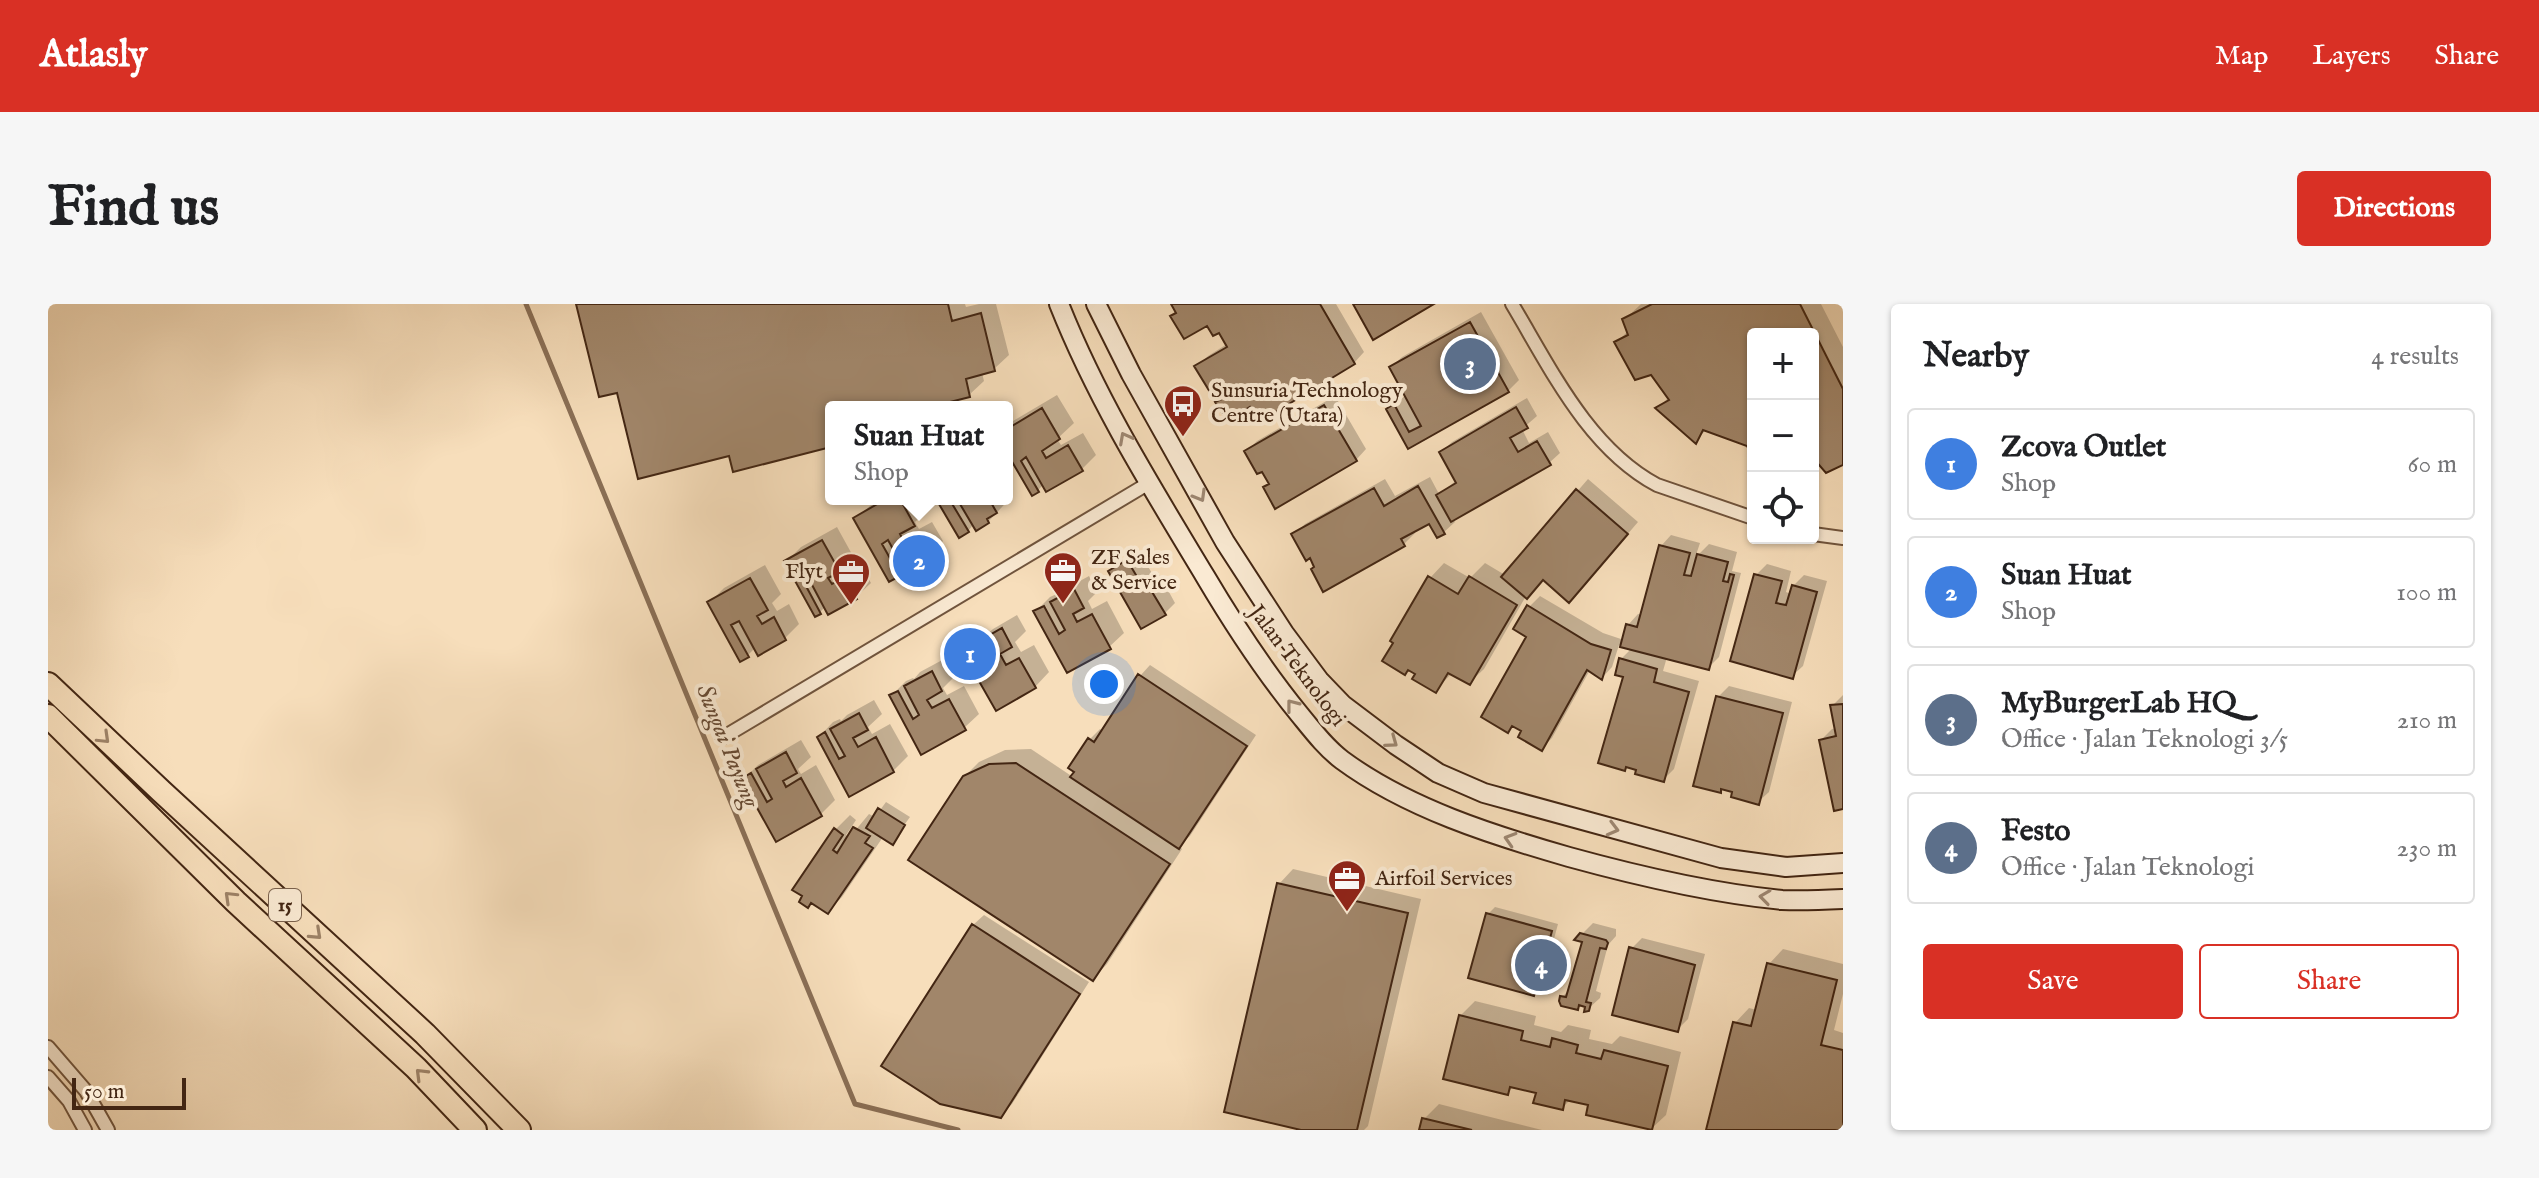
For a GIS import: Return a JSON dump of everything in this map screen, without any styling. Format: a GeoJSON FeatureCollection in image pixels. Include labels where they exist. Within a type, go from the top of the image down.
{"type":"FeatureCollection","features":[{"type":"Feature","properties":{"kind":"highway","name":"15"},"geometry":{"type":"LineString","coordinates":[[48,684],[425,1034],[519,1130]]}},
{"type":"Feature","properties":{"kind":"highway","name":"15"},"geometry":{"type":"LineString","coordinates":[[48,716],[236,902],[416,1068],[475,1130]]}},
{"type":"Feature","properties":{"kind":"street","name":"Jalan Teknologi"},"geometry":{"type":"LineString","coordinates":[[1059,304],[1076,348],[1149,483],[1236,629],[1291,705],[1340,758],[1379,783],[1448,817],[1505,839],[1636,874],[1711,889],[1784,900],[1843,899]]}},
{"type":"Feature","properties":{"kind":"street","name":"Jalan Teknologi"},"geometry":{"type":"LineString","coordinates":[[1096,304],[1131,374],[1225,542],[1284,633],[1319,680],[1343,705],[1396,745],[1438,773],[1484,793],[1721,858],[1786,867],[1843,863]]}},
{"type":"Feature","properties":{"kind":"street"},"geometry":{"type":"LineString","coordinates":[[1512,304],[1566,395],[1602,442],[1647,480],[1747,516]]}},
{"type":"Feature","properties":{"kind":"street"},"geometry":{"type":"LineString","coordinates":[[722,738],[1149,483]]}},
{"type":"Feature","properties":{"kind":"street"},"geometry":{"type":"LineString","coordinates":[[1819,535],[1843,538]]}},
{"type":"Feature","properties":{"kind":"street"},"geometry":{"type":"LineString","coordinates":[[48,1047],[86,1091],[108,1130]]}},
{"type":"Feature","properties":{"kind":"street"},"geometry":{"type":"LineString","coordinates":[[48,1077],[69,1101],[85,1130]]}},
{"type":"Feature","properties":{"kind":"building"},"geometry":{"type":"Polygon","coordinates":[[[576,304],[948,304],[952,321],[981,313],[995,371],[966,379],[970,397],[954,401],[825,401],[825,449],[733,472],[729,456],[638,479],[617,393],[599,397],[576,304]]]}},
{"type":"Feature","properties":{"kind":"building"},"geometry":{"type":"Polygon","coordinates":[[[1171,304],[1320,304],[1355,364],[1259,422],[1250,407],[1227,421],[1215,402],[1222,399],[1216,388],[1210,392],[1194,366],[1227,347],[1219,333],[1213,336],[1207,326],[1184,339],[1170,316],[1176,313],[1171,304]]]}},
{"type":"Feature","properties":{"kind":"building"},"geometry":{"type":"Polygon","coordinates":[[[1353,304],[1434,304],[1373,340],[1353,304]]]}},
{"type":"Feature","properties":{"kind":"building"},"geometry":{"type":"Polygon","coordinates":[[[1652,304],[1800,304],[1812,328],[1747,328],[1747,446],[1703,430],[1696,444],[1655,408],[1669,400],[1651,375],[1635,380],[1614,342],[1628,335],[1622,319],[1652,304]]]}},
{"type":"Feature","properties":{"kind":"building"},"geometry":{"type":"Polygon","coordinates":[[[1470,322],[1509,392],[1408,449],[1386,409],[1394,404],[1409,432],[1421,426],[1389,367],[1470,322]]]}},
{"type":"Feature","properties":{"kind":"building"},"geometry":{"type":"Polygon","coordinates":[[[1819,342],[1843,389],[1843,465],[1826,473],[1819,465],[1819,342]]]}},
{"type":"Feature","properties":{"kind":"building"},"geometry":{"type":"Polygon","coordinates":[[[1324,405],[1357,461],[1275,509],[1263,487],[1269,484],[1262,472],[1257,474],[1244,451],[1324,405]]]}},
{"type":"Feature","properties":{"kind":"building"},"geometry":{"type":"Polygon","coordinates":[[[1516,407],[1528,428],[1510,438],[1518,452],[1537,441],[1551,465],[1451,522],[1436,495],[1456,483],[1439,452],[1516,407]]]}},
{"type":"Feature","properties":{"kind":"building"},"geometry":{"type":"Polygon","coordinates":[[[1042,408],[1060,439],[1042,451],[1046,458],[1068,445],[1083,471],[1046,492],[1026,457],[1021,461],[1039,492],[1032,496],[1013,463],[1013,425],[1042,408]]]}},
{"type":"Feature","properties":{"kind":"building"},"geometry":{"type":"Polygon","coordinates":[[[1418,486],[1445,534],[1437,538],[1429,524],[1401,539],[1405,546],[1323,592],[1311,569],[1314,567],[1310,558],[1306,561],[1291,534],[1374,488],[1384,506],[1418,486]]]}},
{"type":"Feature","properties":{"kind":"building"},"geometry":{"type":"Polygon","coordinates":[[[1576,489],[1628,534],[1569,603],[1543,580],[1527,599],[1501,577],[1576,489]]]}},
{"type":"Feature","properties":{"kind":"building"},"geometry":{"type":"Polygon","coordinates":[[[876,505],[903,505],[915,526],[900,534],[904,542],[917,535],[930,557],[905,571],[888,540],[882,544],[900,576],[889,582],[853,518],[876,505]]]}},
{"type":"Feature","properties":{"kind":"building"},"geometry":{"type":"Polygon","coordinates":[[[940,505],[953,505],[969,532],[959,538],[940,505]]]}},
{"type":"Feature","properties":{"kind":"building"},"geometry":{"type":"Polygon","coordinates":[[[961,505],[992,505],[997,513],[976,531],[961,505]]]}},
{"type":"Feature","properties":{"kind":"building"},"geometry":{"type":"Polygon","coordinates":[[[822,540],[840,572],[828,578],[832,584],[845,577],[857,599],[828,615],[811,583],[806,586],[821,614],[815,617],[784,561],[822,540]]]}},
{"type":"Feature","properties":{"kind":"building"},"geometry":{"type":"Polygon","coordinates":[[[1659,545],[1690,553],[1684,575],[1691,576],[1697,554],[1728,562],[1723,581],[1728,582],[1730,574],[1734,575],[1709,670],[1620,647],[1626,624],[1637,627],[1659,545]]]}},
{"type":"Feature","properties":{"kind":"building"},"geometry":{"type":"Polygon","coordinates":[[[1127,560],[1142,585],[1146,582],[1166,615],[1141,629],[1108,571],[1127,560]]]}},
{"type":"Feature","properties":{"kind":"building"},"geometry":{"type":"Polygon","coordinates":[[[1754,574],[1782,581],[1776,603],[1786,605],[1792,585],[1817,592],[1793,679],[1730,661],[1754,574]]]}},
{"type":"Feature","properties":{"kind":"building"},"geometry":{"type":"Polygon","coordinates":[[[1428,576],[1458,594],[1469,576],[1517,605],[1470,685],[1448,673],[1436,693],[1412,679],[1415,674],[1408,670],[1405,675],[1382,661],[1393,643],[1390,641],[1428,576]]]}},
{"type":"Feature","properties":{"kind":"building"},"geometry":{"type":"Polygon","coordinates":[[[750,578],[768,610],[757,616],[762,624],[774,617],[786,640],[758,656],[739,621],[731,625],[749,657],[740,662],[707,602],[750,578]]]}},
{"type":"Feature","properties":{"kind":"building"},"geometry":{"type":"Polygon","coordinates":[[[1074,589],[1084,608],[1073,614],[1077,622],[1092,614],[1111,649],[1067,673],[1033,611],[1044,606],[1059,634],[1065,630],[1050,602],[1074,589]]]}},
{"type":"Feature","properties":{"kind":"building"},"geometry":{"type":"Polygon","coordinates":[[[1527,605],[1591,644],[1611,650],[1602,680],[1587,670],[1542,751],[1518,737],[1521,731],[1512,726],[1508,733],[1481,717],[1526,637],[1513,629],[1527,605]]]}},
{"type":"Feature","properties":{"kind":"building"},"geometry":{"type":"Polygon","coordinates":[[[1002,628],[1012,647],[1000,654],[1006,665],[1019,658],[1036,688],[996,711],[963,653],[970,649],[985,676],[992,672],[976,643],[1002,628]]]}},
{"type":"Feature","properties":{"kind":"building"},"geometry":{"type":"Polygon","coordinates":[[[1619,658],[1657,669],[1654,682],[1689,692],[1664,782],[1635,774],[1636,770],[1626,767],[1625,771],[1598,763],[1623,677],[1615,675],[1619,658]]]}},
{"type":"Feature","properties":{"kind":"building"},"geometry":{"type":"Polygon","coordinates":[[[932,671],[942,691],[927,700],[932,708],[949,699],[966,730],[921,755],[889,695],[898,691],[913,719],[919,715],[904,686],[932,671]]]}},
{"type":"Feature","properties":{"kind":"building"},"geometry":{"type":"Polygon","coordinates":[[[1138,674],[1247,746],[1179,849],[1070,777],[1074,772],[1068,768],[1088,738],[1094,742],[1138,674]]]}},
{"type":"Feature","properties":{"kind":"building"},"geometry":{"type":"Polygon","coordinates":[[[1716,696],[1783,713],[1759,805],[1731,797],[1732,792],[1721,789],[1721,793],[1693,786],[1716,696]]]}},
{"type":"Feature","properties":{"kind":"building"},"geometry":{"type":"Polygon","coordinates":[[[1843,704],[1843,809],[1834,811],[1819,740],[1836,736],[1830,705],[1843,704]]]}},
{"type":"Feature","properties":{"kind":"building"},"geometry":{"type":"Polygon","coordinates":[[[859,713],[868,730],[853,738],[858,747],[876,737],[894,772],[849,797],[817,737],[825,732],[839,759],[845,756],[830,729],[859,713]]]}},
{"type":"Feature","properties":{"kind":"building"},"geometry":{"type":"Polygon","coordinates":[[[786,752],[797,773],[783,781],[786,787],[801,778],[822,816],[776,842],[741,779],[751,773],[767,802],[772,799],[756,769],[786,752]]]}},
{"type":"Feature","properties":{"kind":"building"},"geometry":{"type":"Polygon","coordinates":[[[1016,763],[1170,864],[1093,981],[908,860],[963,776],[989,764],[1016,763]]]}},
{"type":"Feature","properties":{"kind":"building"},"geometry":{"type":"Polygon","coordinates":[[[878,808],[905,825],[893,845],[866,828],[878,808]]]}},
{"type":"Feature","properties":{"kind":"building"},"geometry":{"type":"Polygon","coordinates":[[[853,827],[870,836],[865,843],[873,848],[828,914],[811,903],[808,908],[799,902],[802,896],[792,890],[834,828],[843,835],[833,850],[837,853],[853,827]]]}},
{"type":"Feature","properties":{"kind":"building"},"geometry":{"type":"Polygon","coordinates":[[[1277,883],[1408,913],[1357,1130],[1301,1130],[1224,1112],[1277,883]]]}},
{"type":"Feature","properties":{"kind":"building"},"geometry":{"type":"Polygon","coordinates":[[[1486,913],[1552,931],[1534,996],[1468,978],[1486,913]]]}},
{"type":"Feature","properties":{"kind":"building"},"geometry":{"type":"Polygon","coordinates":[[[972,924],[1080,994],[1001,1118],[940,1104],[881,1066],[972,924]]]}},
{"type":"Feature","properties":{"kind":"building"},"geometry":{"type":"Polygon","coordinates":[[[1580,933],[1608,943],[1606,949],[1600,948],[1586,1002],[1591,1003],[1589,1011],[1584,1012],[1585,1007],[1579,1005],[1578,1010],[1561,1006],[1559,1001],[1560,996],[1566,997],[1582,942],[1574,940],[1580,933]]]}},
{"type":"Feature","properties":{"kind":"building"},"geometry":{"type":"Polygon","coordinates":[[[1629,947],[1695,965],[1678,1032],[1612,1015],[1629,947]]]}},
{"type":"Feature","properties":{"kind":"building"},"geometry":{"type":"Polygon","coordinates":[[[1767,963],[1837,980],[1821,1045],[1843,1050],[1843,1130],[1706,1130],[1733,1022],[1751,1026],[1767,963]]]}},
{"type":"Feature","properties":{"kind":"building"},"geometry":{"type":"Polygon","coordinates":[[[1459,1015],[1523,1031],[1521,1040],[1550,1047],[1552,1038],[1578,1045],[1576,1053],[1601,1059],[1604,1050],[1668,1066],[1652,1130],[1586,1115],[1588,1105],[1565,1100],[1563,1110],[1533,1103],[1536,1093],[1510,1087],[1508,1095],[1443,1079],[1459,1015]]]}},
{"type":"Feature","properties":{"kind":"building"},"geometry":{"type":"Polygon","coordinates":[[[1422,1118],[1472,1130],[1419,1130],[1422,1118]]]}},
{"type":"Feature","properties":{"kind":"waterway","name":"Sungai Payung"},"geometry":{"type":"LineString","coordinates":[[526,304],[855,1104],[958,1130]]}},
{"type":"Feature","properties":{"kind":"place","name":"MyBurgerLab HQ"},"geometry":{"type":"Point","coordinates":[1470,364]}},
{"type":"Feature","properties":{"kind":"place","name":"Sunsuria Technology Centre (Utara)"},"geometry":{"type":"Point","coordinates":[1183,438]}},
{"type":"Feature","properties":{"kind":"place","name":"Suan Huat"},"geometry":{"type":"Point","coordinates":[919,561]}},
{"type":"Feature","properties":{"kind":"place","name":"ZF Sales & Service"},"geometry":{"type":"Point","coordinates":[1063,605]}},
{"type":"Feature","properties":{"kind":"place","name":"Flyt"},"geometry":{"type":"Point","coordinates":[851,606]}},
{"type":"Feature","properties":{"kind":"place","name":"Zcova Outlet"},"geometry":{"type":"Point","coordinates":[970,654]}},
{"type":"Feature","properties":{"kind":"place","name":"Airfoil Services"},"geometry":{"type":"Point","coordinates":[1347,913]}},
{"type":"Feature","properties":{"kind":"place","name":"Festo"},"geometry":{"type":"Point","coordinates":[1541,965]}}]}
